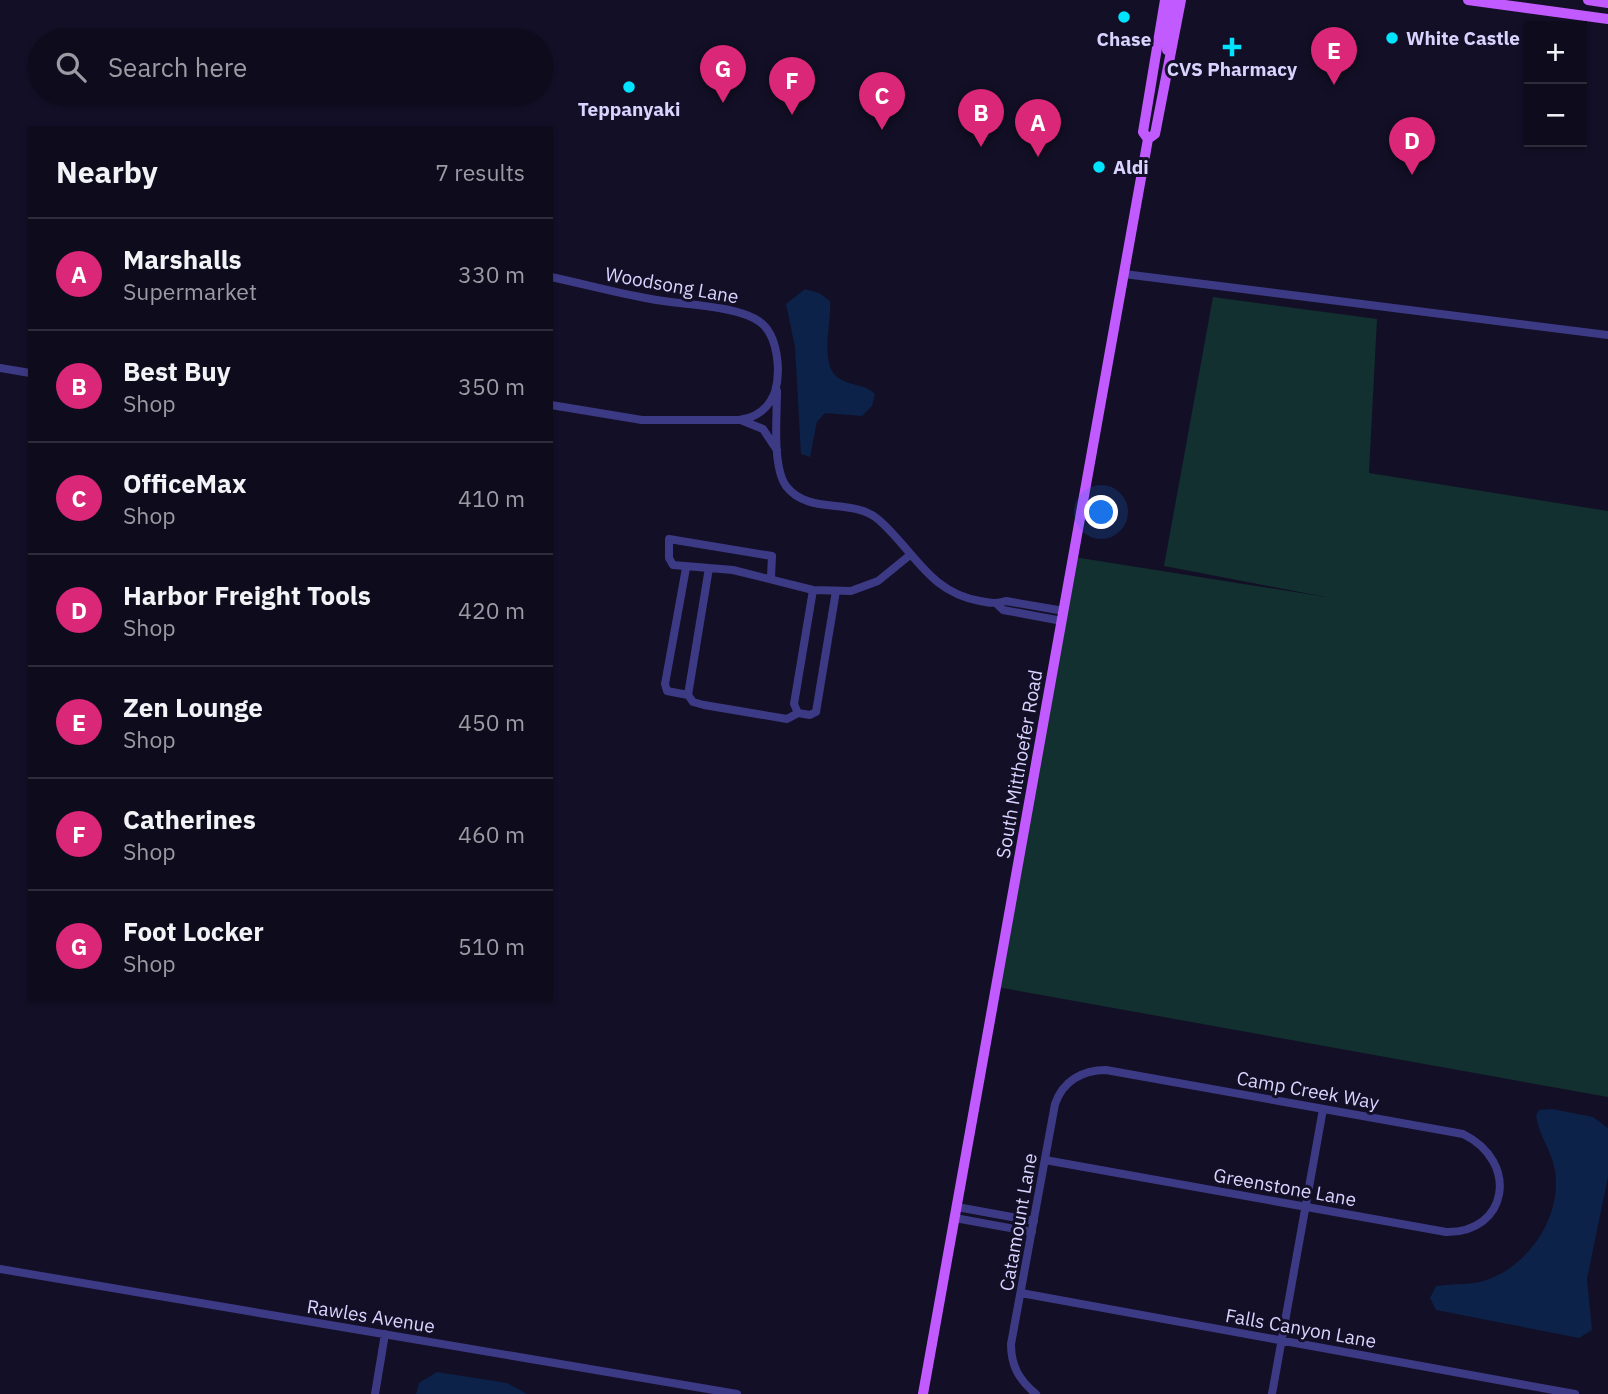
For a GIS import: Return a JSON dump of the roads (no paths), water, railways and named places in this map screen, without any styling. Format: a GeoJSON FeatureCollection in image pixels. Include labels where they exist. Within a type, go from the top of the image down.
{"type":"FeatureCollection","features":[{"type":"Feature","properties":{"kind":"main road","name":"South Mitthoefer Road"},"geometry":{"type":"LineString","coordinates":[[923,1394],[1148,139],[1143,132],[1165,0]]}},
{"type":"Feature","properties":{"kind":"main road"},"geometry":{"type":"LineString","coordinates":[[1170,61],[1167,50],[1172,0]]}},
{"type":"Feature","properties":{"kind":"main road","name":"South Mitthoefer Road"},"geometry":{"type":"LineString","coordinates":[[1148,139],[1156,134],[1181,0]]}},
{"type":"Feature","properties":{"kind":"main road"},"geometry":{"type":"LineString","coordinates":[[1468,0],[1608,19]]}},
{"type":"Feature","properties":{"kind":"main road"},"geometry":{"type":"LineString","coordinates":[[1588,0],[1608,3]]}},
{"type":"Feature","properties":{"kind":"street"},"geometry":{"type":"LineString","coordinates":[[1124,274],[1608,335]]}},
{"type":"Feature","properties":{"kind":"street","name":"Woodsong Lane"},"geometry":{"type":"LineString","coordinates":[[553,277],[641,297],[751,316],[766,327],[773,339],[778,456]]}},
{"type":"Feature","properties":{"kind":"street"},"geometry":{"type":"LineString","coordinates":[[0,368],[28,373]]}},
{"type":"Feature","properties":{"kind":"street"},"geometry":{"type":"LineString","coordinates":[[553,405],[642,419],[739,420],[754,416],[765,408],[776,385]]}},
{"type":"Feature","properties":{"kind":"street"},"geometry":{"type":"LineString","coordinates":[[739,420],[763,429],[778,456],[782,478],[793,493],[810,502],[871,514],[948,592],[961,598],[997,604],[1006,601],[1063,616]]}},
{"type":"Feature","properties":{"kind":"street"},"geometry":{"type":"LineString","coordinates":[[771,578],[772,556],[669,539],[669,558],[673,565],[771,578],[813,590],[862,588],[878,580],[910,555]]}},
{"type":"Feature","properties":{"kind":"street"},"geometry":{"type":"LineString","coordinates":[[686,568],[665,684],[667,691],[688,695],[693,702],[704,705],[787,719],[798,713],[810,715],[816,712],[836,591]]}},
{"type":"Feature","properties":{"kind":"street"},"geometry":{"type":"LineString","coordinates":[[688,695],[709,568]]}},
{"type":"Feature","properties":{"kind":"street"},"geometry":{"type":"LineString","coordinates":[[798,713],[794,704],[813,590]]}},
{"type":"Feature","properties":{"kind":"street","name":"Camp Creek Way"},"geometry":{"type":"LineString","coordinates":[[1075,1078],[1090,1071],[1106,1070],[1463,1135],[1482,1144],[1494,1157],[1500,1174],[1499,1192]]}},
{"type":"Feature","properties":{"kind":"street","name":"Catamount Lane"},"geometry":{"type":"LineString","coordinates":[[1036,1394],[1019,1377],[1013,1366],[1011,1344],[1057,1098],[1075,1078]]}},
{"type":"Feature","properties":{"kind":"street"},"geometry":{"type":"LineString","coordinates":[[1272,1394],[1323,1109]]}},
{"type":"Feature","properties":{"kind":"street","name":"Greenstone Lane"},"geometry":{"type":"LineString","coordinates":[[1045,1160],[1454,1232],[1483,1220],[1495,1206],[1499,1192]]}},
{"type":"Feature","properties":{"kind":"street"},"geometry":{"type":"LineString","coordinates":[[957,1207],[1034,1221]]}},
{"type":"Feature","properties":{"kind":"street"},"geometry":{"type":"LineString","coordinates":[[955,1218],[1032,1232]]}},
{"type":"Feature","properties":{"kind":"street","name":"Rawles Avenue"},"geometry":{"type":"LineString","coordinates":[[0,1269],[737,1394]]}},
{"type":"Feature","properties":{"kind":"street","name":"Falls Canyon Lane"},"geometry":{"type":"LineString","coordinates":[[1021,1293],[1575,1394]]}},
{"type":"Feature","properties":{"kind":"street"},"geometry":{"type":"LineString","coordinates":[[375,1394],[385,1334]]}},
{"type":"Feature","properties":{"kind":"water"},"geometry":{"type":"Polygon","coordinates":[[[805,289],[819,293],[830,301],[828,355],[833,373],[840,379],[867,388],[875,394],[872,406],[862,416],[825,413],[817,422],[810,457],[801,454],[795,347],[786,304],[805,289]]]}},
{"type":"Feature","properties":{"kind":"water"},"geometry":{"type":"Polygon","coordinates":[[[1552,1109],[1593,1117],[1608,1128],[1608,1177],[1587,1279],[1592,1330],[1579,1338],[1436,1310],[1430,1298],[1436,1286],[1476,1283],[1504,1272],[1530,1250],[1540,1236],[1548,1221],[1556,1188],[1555,1171],[1536,1115],[1539,1110],[1552,1109]]]}},
{"type":"Feature","properties":{"kind":"water"},"geometry":{"type":"Polygon","coordinates":[[[437,1372],[507,1383],[527,1394],[416,1394],[419,1383],[437,1372]]]}},
{"type":"Feature","properties":{"kind":"place","name":"Chase"},"geometry":{"type":"Point","coordinates":[1124,17]}},
{"type":"Feature","properties":{"kind":"place","name":"White Castle"},"geometry":{"type":"Point","coordinates":[1392,38]}},
{"type":"Feature","properties":{"kind":"place","name":"CVS Pharmacy"},"geometry":{"type":"Point","coordinates":[1232,47]}},
{"type":"Feature","properties":{"kind":"place","name":"Zen Lounge"},"geometry":{"type":"Point","coordinates":[1334,85]}},
{"type":"Feature","properties":{"kind":"place","name":"Teppanyaki"},"geometry":{"type":"Point","coordinates":[629,87]}},
{"type":"Feature","properties":{"kind":"place","name":"Foot Locker"},"geometry":{"type":"Point","coordinates":[723,103]}},
{"type":"Feature","properties":{"kind":"place","name":"Catherines"},"geometry":{"type":"Point","coordinates":[792,115]}},
{"type":"Feature","properties":{"kind":"place","name":"OfficeMax"},"geometry":{"type":"Point","coordinates":[882,130]}},
{"type":"Feature","properties":{"kind":"place","name":"Best Buy"},"geometry":{"type":"Point","coordinates":[981,147]}},
{"type":"Feature","properties":{"kind":"place","name":"Marshalls"},"geometry":{"type":"Point","coordinates":[1038,157]}},
{"type":"Feature","properties":{"kind":"place","name":"Aldi"},"geometry":{"type":"Point","coordinates":[1099,167]}},
{"type":"Feature","properties":{"kind":"place","name":"Harbor Freight Tools"},"geometry":{"type":"Point","coordinates":[1412,175]}}]}
